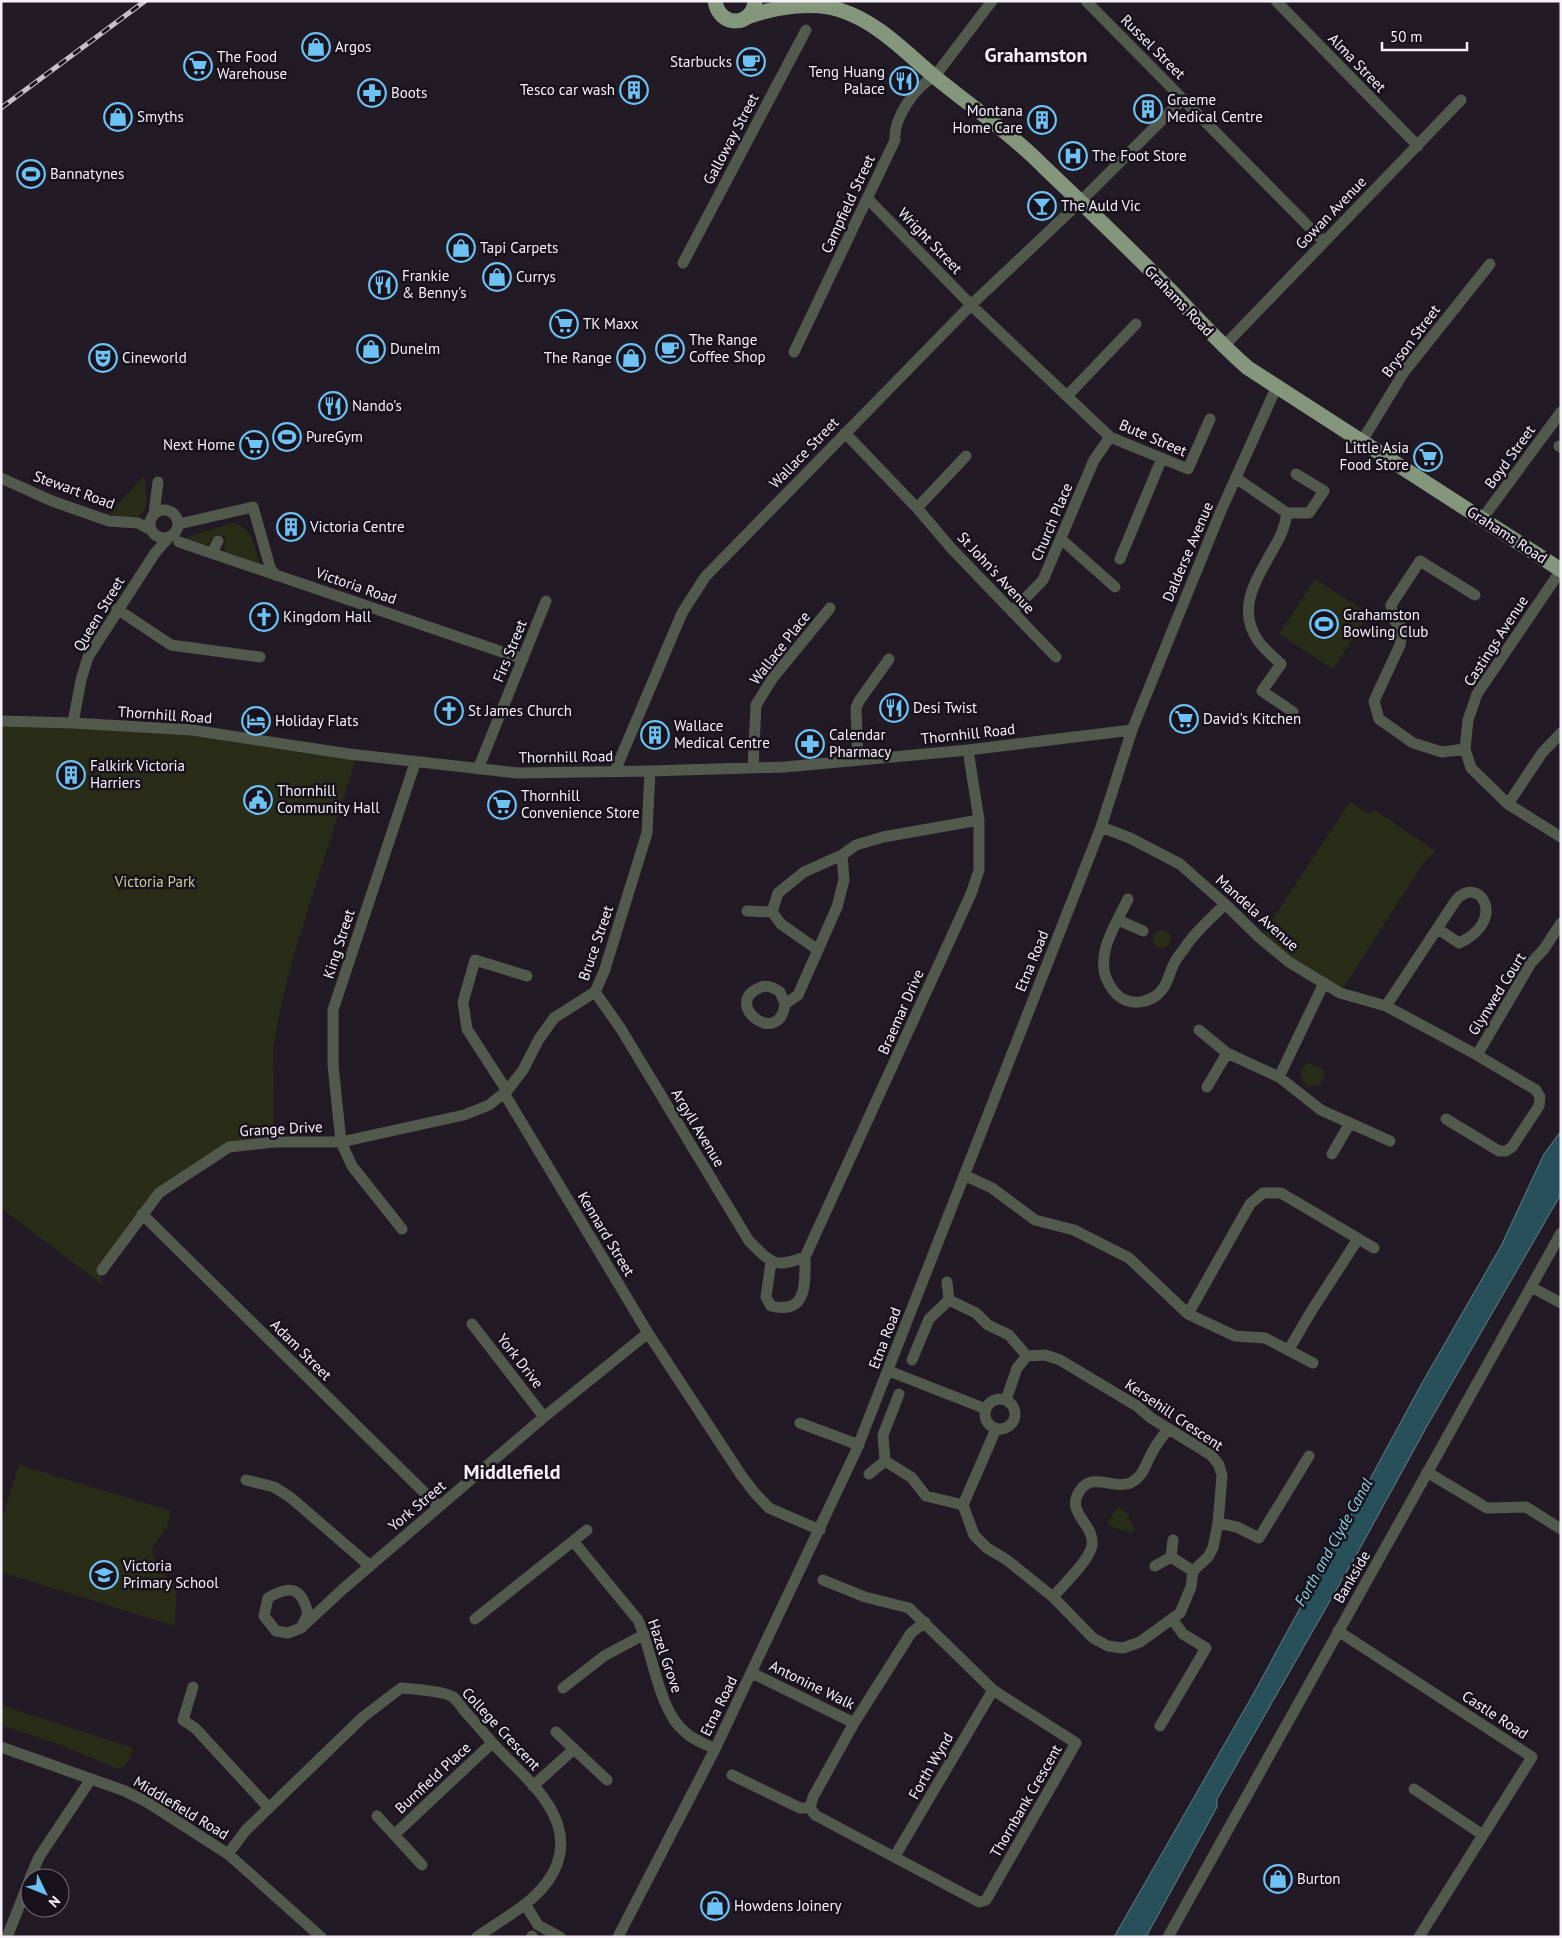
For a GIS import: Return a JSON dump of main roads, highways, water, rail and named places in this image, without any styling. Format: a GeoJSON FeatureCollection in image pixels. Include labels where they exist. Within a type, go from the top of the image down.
{"type":"FeatureCollection","features":[{"type":"Feature","properties":{"kind":"main road","name":"Grahams Road"},"geometry":{"type":"LineString","coordinates":[[715,1],[716,9],[728,20],[741,20],[762,11],[781,7],[820,6]]}},
{"type":"Feature","properties":{"kind":"main road"},"geometry":{"type":"LineString","coordinates":[[747,17],[752,11],[755,1]]}},
{"type":"Feature","properties":{"kind":"main road","name":"Grahams Road"},"geometry":{"type":"LineString","coordinates":[[799,1],[841,10],[868,22],[1003,130],[1171,291],[1223,347],[1248,368],[1276,388],[1362,441],[1561,570]]}},
{"type":"Feature","properties":{"kind":"water"},"geometry":{"type":"Polygon","coordinates":[[[1561,1131],[1561,1194],[1427,1426],[1359,1550],[1217,1799],[1217,1807],[1146,1937],[1114,1937],[1255,1691],[1422,1383],[1501,1246],[1544,1154],[1561,1131]]]}},
{"type":"Feature","properties":{"kind":"railway"},"geometry":{"type":"LineString","coordinates":[[1,108],[145,1]]}},
{"type":"Feature","properties":{"kind":"place","name":"Argos"},"geometry":{"type":"Point","coordinates":[316,47]}},
{"type":"Feature","properties":{"kind":"place","name":"Starbucks"},"geometry":{"type":"Point","coordinates":[751,62]}},
{"type":"Feature","properties":{"kind":"place","name":"The Food Warehouse"},"geometry":{"type":"Point","coordinates":[198,66]}},
{"type":"Feature","properties":{"kind":"place","name":"Teng Huang Palace"},"geometry":{"type":"Point","coordinates":[904,81]}},
{"type":"Feature","properties":{"kind":"place","name":"Tesco car wash"},"geometry":{"type":"Point","coordinates":[634,90]}},
{"type":"Feature","properties":{"kind":"place","name":"Boots"},"geometry":{"type":"Point","coordinates":[372,93]}},
{"type":"Feature","properties":{"kind":"place","name":"Graeme Medical Centre"},"geometry":{"type":"Point","coordinates":[1148,109]}},
{"type":"Feature","properties":{"kind":"place","name":"Smyths"},"geometry":{"type":"Point","coordinates":[118,117]}},
{"type":"Feature","properties":{"kind":"place","name":"Montana Home Care"},"geometry":{"type":"Point","coordinates":[1042,120]}},
{"type":"Feature","properties":{"kind":"place","name":"The Foot Store"},"geometry":{"type":"Point","coordinates":[1073,156]}},
{"type":"Feature","properties":{"kind":"place","name":"Bannatynes"},"geometry":{"type":"Point","coordinates":[31,174]}},
{"type":"Feature","properties":{"kind":"place","name":"The Auld Vic"},"geometry":{"type":"Point","coordinates":[1042,206]}},
{"type":"Feature","properties":{"kind":"place","name":"Tapi Carpets"},"geometry":{"type":"Point","coordinates":[461,248]}},
{"type":"Feature","properties":{"kind":"place","name":"Currys"},"geometry":{"type":"Point","coordinates":[497,277]}},
{"type":"Feature","properties":{"kind":"place","name":"Frankie & Benny's"},"geometry":{"type":"Point","coordinates":[383,285]}},
{"type":"Feature","properties":{"kind":"place","name":"TK Maxx"},"geometry":{"type":"Point","coordinates":[564,324]}},
{"type":"Feature","properties":{"kind":"place","name":"Dunelm"},"geometry":{"type":"Point","coordinates":[371,349]}},
{"type":"Feature","properties":{"kind":"place","name":"The Range Coffee Shop"},"geometry":{"type":"Point","coordinates":[670,349]}},
{"type":"Feature","properties":{"kind":"place","name":"Cineworld"},"geometry":{"type":"Point","coordinates":[103,358]}},
{"type":"Feature","properties":{"kind":"place","name":"The Range"},"geometry":{"type":"Point","coordinates":[631,358]}},
{"type":"Feature","properties":{"kind":"place","name":"Nando's"},"geometry":{"type":"Point","coordinates":[333,406]}},
{"type":"Feature","properties":{"kind":"place","name":"PureGym"},"geometry":{"type":"Point","coordinates":[287,437]}},
{"type":"Feature","properties":{"kind":"place","name":"Next Home"},"geometry":{"type":"Point","coordinates":[254,445]}},
{"type":"Feature","properties":{"kind":"place","name":"Little Asia Food Store"},"geometry":{"type":"Point","coordinates":[1428,457]}},
{"type":"Feature","properties":{"kind":"place","name":"Victoria Centre"},"geometry":{"type":"Point","coordinates":[291,527]}},
{"type":"Feature","properties":{"kind":"place","name":"Kingdom Hall"},"geometry":{"type":"Point","coordinates":[264,617]}},
{"type":"Feature","properties":{"kind":"place","name":"Grahamston Bowling Club"},"geometry":{"type":"Point","coordinates":[1324,624]}},
{"type":"Feature","properties":{"kind":"place","name":"Desi Twist"},"geometry":{"type":"Point","coordinates":[894,708]}},
{"type":"Feature","properties":{"kind":"place","name":"St James Church"},"geometry":{"type":"Point","coordinates":[449,711]}},
{"type":"Feature","properties":{"kind":"place","name":"David's Kitchen"},"geometry":{"type":"Point","coordinates":[1184,719]}},
{"type":"Feature","properties":{"kind":"place","name":"Holiday Flats"},"geometry":{"type":"Point","coordinates":[256,721]}},
{"type":"Feature","properties":{"kind":"place","name":"Wallace Medical Centre"},"geometry":{"type":"Point","coordinates":[655,735]}},
{"type":"Feature","properties":{"kind":"place","name":"Calendar Pharmacy"},"geometry":{"type":"Point","coordinates":[810,744]}},
{"type":"Feature","properties":{"kind":"place","name":"Falkirk Victoria Harriers"},"geometry":{"type":"Point","coordinates":[71,775]}},
{"type":"Feature","properties":{"kind":"place","name":"Thornhill Community Hall"},"geometry":{"type":"Point","coordinates":[258,800]}},
{"type":"Feature","properties":{"kind":"place","name":"Thornhill Convenience Store"},"geometry":{"type":"Point","coordinates":[502,805]}},
{"type":"Feature","properties":{"kind":"place","name":"Victoria Primary School"},"geometry":{"type":"Point","coordinates":[104,1575]}},
{"type":"Feature","properties":{"kind":"place","name":"Burton"},"geometry":{"type":"Point","coordinates":[1278,1879]}},
{"type":"Feature","properties":{"kind":"place","name":"Howdens Joinery"},"geometry":{"type":"Point","coordinates":[715,1906]}},
{"type":"Feature","properties":{"kind":"district","name":"Grahamston"},"geometry":{"type":"Point","coordinates":[1036,55]}},
{"type":"Feature","properties":{"kind":"district","name":"Middlefield"},"geometry":{"type":"Point","coordinates":[512,1472]}},
{"type":"Feature","properties":{"kind":"park label","name":"Victoria Park"},"geometry":{"type":"Point","coordinates":[155,882]}},
{"type":"Feature","properties":{"kind":"water label","name":"Forth and Clyde Canal"},"geometry":{"type":"Point","coordinates":[1333,1542]}}]}
